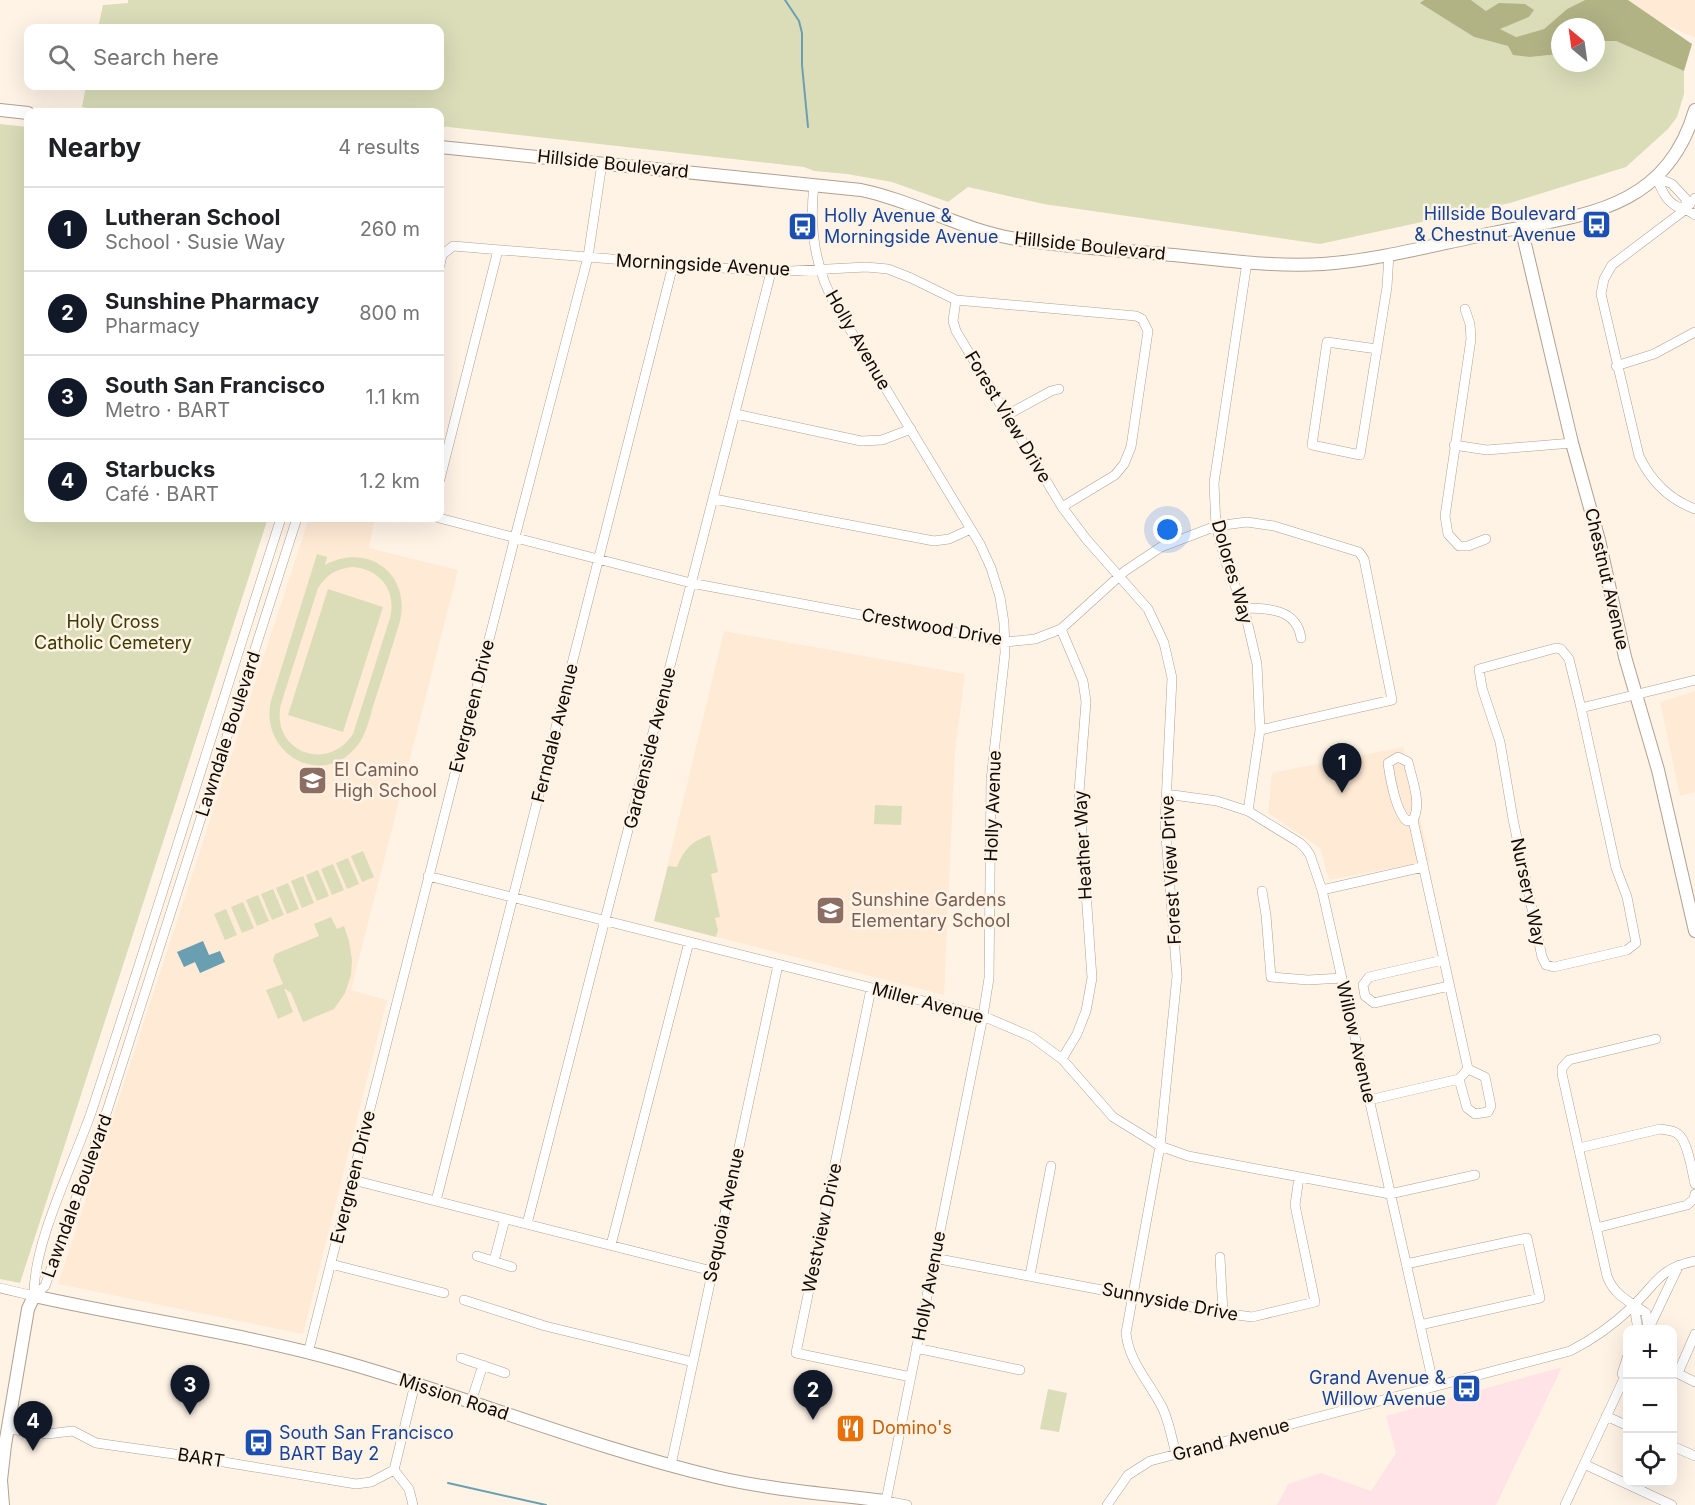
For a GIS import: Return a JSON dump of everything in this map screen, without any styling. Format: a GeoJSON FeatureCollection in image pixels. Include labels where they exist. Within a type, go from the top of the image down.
{"type":"FeatureCollection","features":[{"type":"Feature","properties":{"kind":"main road","name":"Hillside Boulevard"},"geometry":{"type":"LineString","coordinates":[[444,147],[861,190],[882,195],[968,226],[1015,239],[1247,262],[1323,264],[1389,254],[1608,207],[1640,191],[1656,177],[1679,147],[1689,129],[1695,110]]}},
{"type":"Feature","properties":{"kind":"main road"},"geometry":{"type":"LineString","coordinates":[[0,111],[24,113]]}},
{"type":"Feature","properties":{"kind":"main road","name":"Chestnut Avenue"},"geometry":{"type":"LineString","coordinates":[[1521,227],[1572,443],[1594,520],[1625,657],[1658,770],[1695,931]]}},
{"type":"Feature","properties":{"kind":"main road"},"geometry":{"type":"LineString","coordinates":[[3,1505],[2,1472],[8,1429],[28,1309],[34,1296]]}},
{"type":"Feature","properties":{"kind":"main road","name":"Mission Road"},"geometry":{"type":"LineString","coordinates":[[34,1296],[308,1353],[416,1384],[671,1465],[717,1477],[886,1502]]}},
{"type":"Feature","properties":{"kind":"street","name":"Evergreen Drive"},"geometry":{"type":"LineString","coordinates":[[308,1353],[588,257],[602,163]]}},
{"type":"Feature","properties":{"kind":"street"},"geometry":{"type":"LineString","coordinates":[[1656,177],[1663,194],[1676,206],[1686,208],[1695,215]]}},
{"type":"Feature","properties":{"kind":"street","name":"Holly Avenue"},"geometry":{"type":"LineString","coordinates":[[814,185],[812,226],[820,269],[837,308],[984,552],[997,587],[1003,614],[1005,642],[991,792],[988,978],[983,1016],[886,1502]]}},
{"type":"Feature","properties":{"kind":"street"},"geometry":{"type":"LineString","coordinates":[[1695,198],[1686,208],[1616,261],[1604,279],[1601,299],[1634,443],[1645,468],[1667,494],[1695,509]]}},
{"type":"Feature","properties":{"kind":"street"},"geometry":{"type":"LineString","coordinates":[[444,253],[453,246],[498,250],[444,463]]}},
{"type":"Feature","properties":{"kind":"street","name":"Morningside Avenue"},"geometry":{"type":"LineString","coordinates":[[498,250],[771,272],[866,267],[888,269],[956,300],[1136,316],[1142,319],[1148,331],[1131,447],[1124,464],[1115,476],[1062,507]]}},
{"type":"Feature","properties":{"kind":"street"},"geometry":{"type":"LineString","coordinates":[[1377,349],[1327,342],[1312,445],[1360,455],[1387,288],[1389,254]]}},
{"type":"Feature","properties":{"kind":"street","name":"Dolores Way"},"geometry":{"type":"LineString","coordinates":[[1247,262],[1214,483],[1216,526],[1226,563],[1244,608],[1257,664],[1260,730],[1248,811]]}},
{"type":"Feature","properties":{"kind":"street","name":"Ferndale Avenue"},"geometry":{"type":"LineString","coordinates":[[436,1201],[673,265]]}},
{"type":"Feature","properties":{"kind":"street","name":"Gardenside Avenue"},"geometry":{"type":"LineString","coordinates":[[527,1224],[771,272]]}},
{"type":"Feature","properties":{"kind":"street","name":"Forest View Drive"},"geometry":{"type":"LineString","coordinates":[[956,300],[953,321],[956,331],[1062,507],[1148,609],[1164,643],[1172,678],[1165,824],[1177,976],[1160,1146],[1126,1333],[1127,1347],[1133,1361],[1164,1410],[1176,1454]]}},
{"type":"Feature","properties":{"kind":"street"},"geometry":{"type":"LineString","coordinates":[[1465,309],[1470,324],[1471,339],[1445,509],[1448,534],[1455,543],[1463,547],[1486,539]]}},
{"type":"Feature","properties":{"kind":"street"},"geometry":{"type":"LineString","coordinates":[[1616,366],[1654,354],[1695,332]]}},
{"type":"Feature","properties":{"kind":"street"},"geometry":{"type":"LineString","coordinates":[[1006,415],[1059,389]]}},
{"type":"Feature","properties":{"kind":"street"},"geometry":{"type":"LineString","coordinates":[[736,414],[861,441],[882,440],[911,429]]}},
{"type":"Feature","properties":{"kind":"street"},"geometry":{"type":"LineString","coordinates":[[1455,445],[1487,450],[1572,443]]}},
{"type":"Feature","properties":{"kind":"street"},"geometry":{"type":"LineString","coordinates":[[714,499],[934,541],[971,529]]}},
{"type":"Feature","properties":{"kind":"street","name":"Crestwood Drive"},"geometry":{"type":"LineString","coordinates":[[444,519],[692,583],[1005,642],[1035,639],[1061,629],[1118,576],[1161,547],[1216,526],[1247,522],[1274,526],[1353,548],[1364,559],[1392,700],[1260,730]]}},
{"type":"Feature","properties":{"kind":"street","name":"Lawndale Boulevard"},"geometry":{"type":"LineString","coordinates":[[34,1296],[34,1284],[44,1240],[92,1111],[280,522]]}},
{"type":"Feature","properties":{"kind":"street","name":"Lawndale Boulevard"},"geometry":{"type":"LineString","coordinates":[[34,1296],[45,1286],[108,1108],[296,522]]}},
{"type":"Feature","properties":{"kind":"street"},"geometry":{"type":"LineString","coordinates":[[1244,608],[1267,609],[1291,617],[1299,626],[1301,638]]}},
{"type":"Feature","properties":{"kind":"street","name":"Heather Way"},"geometry":{"type":"LineString","coordinates":[[1061,629],[1083,681],[1086,702],[1079,792],[1092,978],[1086,1011],[1062,1059]]}},
{"type":"Feature","properties":{"kind":"street","name":"Nursery Way"},"geometry":{"type":"LineString","coordinates":[[1556,648],[1561,649],[1569,658],[1581,708],[1616,868],[1627,897],[1636,943],[1627,950],[1550,967],[1546,965],[1542,957],[1513,819],[1500,742],[1482,688],[1479,669],[1556,648]]}},
{"type":"Feature","properties":{"kind":"street"},"geometry":{"type":"LineString","coordinates":[[1581,708],[1695,680]]}},
{"type":"Feature","properties":{"kind":"street"},"geometry":{"type":"LineString","coordinates":[[1413,820],[1407,821],[1401,816],[1389,774],[1388,763],[1398,757],[1408,762],[1417,813],[1413,820],[1468,1069]]}},
{"type":"Feature","properties":{"kind":"street","name":"Willow Avenue"},"geometry":{"type":"LineString","coordinates":[[1166,794],[1217,801],[1248,811],[1300,843],[1310,855],[1322,890],[1434,1387]]}},
{"type":"Feature","properties":{"kind":"street"},"geometry":{"type":"LineString","coordinates":[[1322,890],[1423,867]]}},
{"type":"Feature","properties":{"kind":"street","name":"Miller Avenue"},"geometry":{"type":"LineString","coordinates":[[429,876],[983,1016],[1032,1037],[1062,1059],[1113,1117],[1160,1146],[1188,1156],[1390,1194]]}},
{"type":"Feature","properties":{"kind":"street"},"geometry":{"type":"LineString","coordinates":[[1262,891],[1271,977],[1308,980],[1342,978]]}},
{"type":"Feature","properties":{"kind":"street"},"geometry":{"type":"LineString","coordinates":[[611,1245],[689,942]]}},
{"type":"Feature","properties":{"kind":"street"},"geometry":{"type":"LineString","coordinates":[[1443,960],[1369,977],[1363,985],[1365,996],[1374,1003],[1449,986]]}},
{"type":"Feature","properties":{"kind":"street","name":"Sequoia Avenue"},"geometry":{"type":"LineString","coordinates":[[671,1465],[778,965]]}},
{"type":"Feature","properties":{"kind":"street","name":"Westview Drive"},"geometry":{"type":"LineString","coordinates":[[872,988],[796,1353],[911,1377]]}},
{"type":"Feature","properties":{"kind":"street"},"geometry":{"type":"LineString","coordinates":[[1648,1325],[1647,1313],[1620,1297],[1610,1284],[1562,1074],[1565,1064],[1574,1059],[1656,1039]]}},
{"type":"Feature","properties":{"kind":"street"},"geometry":{"type":"LineString","coordinates":[[1459,1079],[1467,1108],[1475,1114],[1488,1112],[1491,1106],[1485,1077],[1468,1069]]}},
{"type":"Feature","properties":{"kind":"street"},"geometry":{"type":"LineString","coordinates":[[1369,1100],[1459,1079],[1468,1069]]}},
{"type":"Feature","properties":{"kind":"street"},"geometry":{"type":"LineString","coordinates":[[1579,1148],[1660,1129],[1671,1130],[1680,1135],[1684,1141],[1695,1185]]}},
{"type":"Feature","properties":{"kind":"street"},"geometry":{"type":"LineString","coordinates":[[1030,1275],[1051,1166]]}},
{"type":"Feature","properties":{"kind":"street"},"geometry":{"type":"LineString","coordinates":[[1390,1194],[1475,1175]]}},
{"type":"Feature","properties":{"kind":"street","name":"Sunnyside Drive"},"geometry":{"type":"LineString","coordinates":[[934,1258],[1252,1317],[1315,1302],[1295,1205],[1299,1177]]}},
{"type":"Feature","properties":{"kind":"street"},"geometry":{"type":"LineString","coordinates":[[353,1180],[712,1271]]}},
{"type":"Feature","properties":{"kind":"street"},"geometry":{"type":"LineString","coordinates":[[1596,1228],[1687,1205],[1694,1199],[1695,1194]]}},
{"type":"Feature","properties":{"kind":"street"},"geometry":{"type":"LineString","coordinates":[[494,1260],[505,1219]]}},
{"type":"Feature","properties":{"kind":"street"},"geometry":{"type":"LineString","coordinates":[[1406,1264],[1527,1238],[1540,1298],[1420,1325]]}},
{"type":"Feature","properties":{"kind":"street"},"geometry":{"type":"LineString","coordinates":[[477,1256],[512,1267]]}},
{"type":"Feature","properties":{"kind":"street"},"geometry":{"type":"LineString","coordinates":[[1220,1257],[1223,1313]]}},
{"type":"Feature","properties":{"kind":"street","name":"Grand Avenue"},"geometry":{"type":"LineString","coordinates":[[1107,1505],[1123,1481],[1135,1469],[1150,1461],[1570,1351],[1593,1339],[1634,1305],[1664,1272],[1679,1264],[1695,1261]]}},
{"type":"Feature","properties":{"kind":"street"},"geometry":{"type":"LineString","coordinates":[[331,1264],[444,1293]]}},
{"type":"Feature","properties":{"kind":"street"},"geometry":{"type":"LineString","coordinates":[[1650,1325],[1679,1264]]}},
{"type":"Feature","properties":{"kind":"street","name":"Mission Road"},"geometry":{"type":"LineString","coordinates":[[0,1288],[34,1296]]}},
{"type":"Feature","properties":{"kind":"street"},"geometry":{"type":"LineString","coordinates":[[464,1300],[545,1326],[693,1362]]}},
{"type":"Feature","properties":{"kind":"street"},"geometry":{"type":"LineString","coordinates":[[1634,1305],[1637,1325]]}},
{"type":"Feature","properties":{"kind":"street"},"geometry":{"type":"LineString","coordinates":[[1677,1368],[1695,1334]]}},
{"type":"Feature","properties":{"kind":"street"},"geometry":{"type":"LineString","coordinates":[[916,1348],[1020,1370]]}},
{"type":"Feature","properties":{"kind":"street"},"geometry":{"type":"LineString","coordinates":[[462,1358],[505,1373]]}},
{"type":"Feature","properties":{"kind":"street"},"geometry":{"type":"LineString","coordinates":[[471,1402],[483,1365]]}},
{"type":"Feature","properties":{"kind":"street"},"geometry":{"type":"LineString","coordinates":[[1618,1388],[1623,1372]]}},
{"type":"Feature","properties":{"kind":"street"},"geometry":{"type":"LineString","coordinates":[[1677,1373],[1695,1382]]}},
{"type":"Feature","properties":{"kind":"street"},"geometry":{"type":"LineString","coordinates":[[1565,1505],[1623,1379]]}},
{"type":"Feature","properties":{"kind":"street"},"geometry":{"type":"LineString","coordinates":[[412,1505],[409,1489],[394,1470],[416,1384]]}},
{"type":"Feature","properties":{"kind":"street"},"geometry":{"type":"LineString","coordinates":[[1606,1416],[1623,1424]]}},
{"type":"Feature","properties":{"kind":"street","name":"BART"},"geometry":{"type":"LineString","coordinates":[[8,1429],[47,1434],[73,1431],[96,1443],[188,1455],[356,1484],[371,1482],[394,1470]]}},
{"type":"Feature","properties":{"kind":"street"},"geometry":{"type":"LineString","coordinates":[[1677,1448],[1695,1456]]}},
{"type":"Feature","properties":{"kind":"street"},"geometry":{"type":"LineString","coordinates":[[1584,1464],[1672,1505]]}},
{"type":"Feature","properties":{"kind":"street","name":"Mission Road"},"geometry":{"type":"LineString","coordinates":[[886,1502],[907,1505]]}},
{"type":"Feature","properties":{"kind":"shaded area"},"geometry":{"type":"Polygon","coordinates":[[[1601,0],[1695,0],[1695,37],[1601,0]]]}},
{"type":"Feature","properties":{"kind":"shaded area","name":"El Camino High School"},"geometry":{"type":"Polygon","coordinates":[[[308,522],[374,522],[369,548],[458,570],[351,990],[387,1000],[303,1334],[58,1284],[308,522]]]}},
{"type":"Feature","properties":{"kind":"shaded area"},"geometry":{"type":"Polygon","coordinates":[[[724,631],[965,674],[955,752],[944,995],[654,921],[724,631]]]}},
{"type":"Feature","properties":{"kind":"shaded area"},"geometry":{"type":"Polygon","coordinates":[[[1695,691],[1695,792],[1680,796],[1660,702],[1695,691]]]}},
{"type":"Feature","properties":{"kind":"shaded area"},"geometry":{"type":"Polygon","coordinates":[[[1403,747],[1430,861],[1329,880],[1320,848],[1268,813],[1272,773],[1403,747]]]}},
{"type":"Feature","properties":{"kind":"shaded area"},"geometry":{"type":"Polygon","coordinates":[[[1562,1367],[1496,1505],[1277,1505],[1288,1484],[1321,1473],[1371,1491],[1396,1453],[1386,1416],[1562,1367]]]}},
{"type":"Feature","properties":{"kind":"green space"},"geometry":{"type":"Polygon","coordinates":[[[128,0],[1424,0],[1421,3],[1474,37],[1508,46],[1530,57],[1551,55],[1551,72],[1605,72],[1605,41],[1616,41],[1684,71],[1684,94],[1677,117],[1668,129],[1626,167],[1510,203],[1320,244],[1044,204],[968,187],[948,202],[892,182],[814,171],[804,167],[444,126],[444,108],[87,108],[82,107],[85,90],[444,90],[444,24],[99,24],[103,5],[128,3],[128,0]]]}},
{"type":"Feature","properties":{"kind":"green space"},"geometry":{"type":"Polygon","coordinates":[[[1424,0],[1471,0],[1486,11],[1499,3],[1525,4],[1534,10],[1529,17],[1500,29],[1516,37],[1544,29],[1551,23],[1551,55],[1530,57],[1513,55],[1508,46],[1474,37],[1420,3],[1424,0]]]}},
{"type":"Feature","properties":{"kind":"green space"},"geometry":{"type":"Polygon","coordinates":[[[1471,0],[1585,0],[1567,9],[1557,18],[1551,18],[1551,23],[1544,29],[1516,37],[1499,29],[1529,17],[1534,10],[1486,11],[1471,0]]]}},
{"type":"Feature","properties":{"kind":"green space"},"geometry":{"type":"Polygon","coordinates":[[[1585,0],[1628,0],[1692,44],[1684,71],[1616,41],[1605,41],[1605,18],[1557,18],[1567,9],[1585,0]]]}},
{"type":"Feature","properties":{"kind":"green space","name":"Holy Cross Catholic Cemetery"},"geometry":{"type":"Polygon","coordinates":[[[0,124],[24,127],[24,522],[267,522],[20,1283],[0,1279],[0,124]]]}},
{"type":"Feature","properties":{"kind":"green space"},"geometry":{"type":"Polygon","coordinates":[[[317,554],[327,557],[325,565],[341,559],[356,557],[371,560],[383,567],[399,589],[402,604],[400,621],[368,724],[357,746],[343,759],[327,765],[311,765],[296,760],[284,750],[274,736],[270,720],[271,701],[317,554]],[[353,567],[337,571],[328,576],[318,588],[281,704],[280,720],[284,734],[292,745],[303,752],[329,753],[342,746],[353,734],[392,608],[384,583],[371,572],[353,567]]]}},
{"type":"Feature","properties":{"kind":"green space"},"geometry":{"type":"Polygon","coordinates":[[[328,589],[383,607],[343,732],[288,715],[328,589]]]}},
{"type":"Feature","properties":{"kind":"green space"},"geometry":{"type":"Polygon","coordinates":[[[875,805],[902,806],[901,825],[874,824],[875,805]]]}},
{"type":"Feature","properties":{"kind":"green space"},"geometry":{"type":"Polygon","coordinates":[[[710,835],[718,872],[711,874],[720,917],[715,918],[718,930],[716,937],[654,921],[668,866],[677,867],[689,846],[710,835]]]}},
{"type":"Feature","properties":{"kind":"green space"},"geometry":{"type":"Polygon","coordinates":[[[363,851],[374,877],[362,882],[351,856],[363,851]]]}},
{"type":"Feature","properties":{"kind":"green space"},"geometry":{"type":"Polygon","coordinates":[[[348,858],[359,884],[347,889],[336,863],[348,858]]]}},
{"type":"Feature","properties":{"kind":"green space"},"geometry":{"type":"Polygon","coordinates":[[[333,864],[344,890],[332,895],[321,869],[333,864]]]}},
{"type":"Feature","properties":{"kind":"green space"},"geometry":{"type":"Polygon","coordinates":[[[318,870],[329,896],[317,901],[306,875],[318,870]]]}},
{"type":"Feature","properties":{"kind":"green space"},"geometry":{"type":"Polygon","coordinates":[[[303,876],[314,903],[302,908],[291,881],[303,876]]]}},
{"type":"Feature","properties":{"kind":"green space"},"geometry":{"type":"Polygon","coordinates":[[[288,883],[299,909],[287,914],[276,888],[288,883]]]}},
{"type":"Feature","properties":{"kind":"green space"},"geometry":{"type":"Polygon","coordinates":[[[273,889],[284,915],[272,920],[261,894],[273,889]]]}},
{"type":"Feature","properties":{"kind":"green space"},"geometry":{"type":"Polygon","coordinates":[[[258,895],[269,921],[257,926],[246,900],[258,895]]]}},
{"type":"Feature","properties":{"kind":"green space"},"geometry":{"type":"Polygon","coordinates":[[[243,902],[254,928],[242,933],[231,907],[243,902]]]}},
{"type":"Feature","properties":{"kind":"green space"},"geometry":{"type":"Polygon","coordinates":[[[226,909],[237,935],[225,940],[214,914],[226,909]]]}},
{"type":"Feature","properties":{"kind":"green space"},"geometry":{"type":"Polygon","coordinates":[[[331,917],[337,929],[344,926],[349,941],[352,960],[351,975],[345,993],[334,1009],[303,1022],[291,993],[284,988],[293,1012],[278,1019],[266,990],[283,984],[273,960],[275,954],[319,936],[314,924],[331,917]]]}},
{"type":"Feature","properties":{"kind":"green space"},"geometry":{"type":"Polygon","coordinates":[[[1048,1389],[1067,1393],[1059,1432],[1040,1429],[1048,1389]]]}},
{"type":"Feature","properties":{"kind":"water"},"geometry":{"type":"Polygon","coordinates":[[[203,941],[209,955],[220,951],[225,962],[200,973],[195,962],[184,967],[177,952],[203,941]]]}},
{"type":"Feature","properties":{"kind":"waterway"},"geometry":{"type":"LineString","coordinates":[[785,0],[799,21],[802,33],[802,65],[808,127]]}},
{"type":"Feature","properties":{"kind":"waterway"},"geometry":{"type":"LineString","coordinates":[[448,1483],[546,1505]]}},
{"type":"Feature","properties":{"kind":"place","name":"Hillside Boulevard & Chestnut Avenue"},"geometry":{"type":"Point","coordinates":[1597,224]}},
{"type":"Feature","properties":{"kind":"place","name":"Holly Avenue & Morningside Avenue"},"geometry":{"type":"Point","coordinates":[803,226]}},
{"type":"Feature","properties":{"kind":"place","name":"El Camino High School"},"geometry":{"type":"Point","coordinates":[313,780]}},
{"type":"Feature","properties":{"kind":"place","name":"Lutheran School"},"geometry":{"type":"Point","coordinates":[1342,793]}},
{"type":"Feature","properties":{"kind":"place","name":"Sunshine Gardens Elementary School"},"geometry":{"type":"Point","coordinates":[830,910]}},
{"type":"Feature","properties":{"kind":"place","name":"Grand Avenue & Willow Avenue"},"geometry":{"type":"Point","coordinates":[1467,1388]}},
{"type":"Feature","properties":{"kind":"place","name":"South San Francisco"},"geometry":{"type":"Point","coordinates":[190,1415]}},
{"type":"Feature","properties":{"kind":"place","name":"Sunshine Pharmacy"},"geometry":{"type":"Point","coordinates":[813,1420]}},
{"type":"Feature","properties":{"kind":"place","name":"Domino's"},"geometry":{"type":"Point","coordinates":[851,1428]}},
{"type":"Feature","properties":{"kind":"place","name":"South San Francisco BART Bay 2"},"geometry":{"type":"Point","coordinates":[258,1443]}},
{"type":"Feature","properties":{"kind":"place","name":"Starbucks"},"geometry":{"type":"Point","coordinates":[33,1451]}}]}
